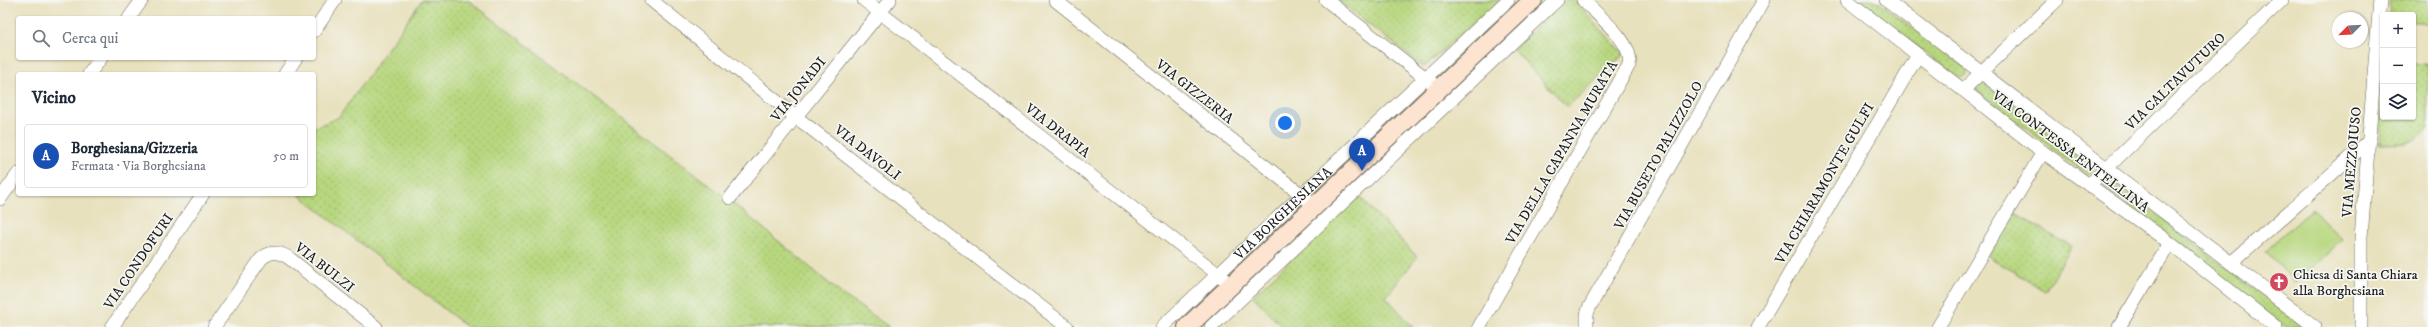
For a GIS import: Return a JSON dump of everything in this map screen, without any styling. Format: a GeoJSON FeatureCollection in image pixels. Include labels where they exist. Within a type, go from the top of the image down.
{"type":"FeatureCollection","features":[{"type":"Feature","properties":{"kind":"street"},"geometry":{"type":"LineString","coordinates":[[130,16],[142,0]]}},
{"type":"Feature","properties":{"kind":"street"},"geometry":{"type":"LineString","coordinates":[[316,28],[335,0]]}},
{"type":"Feature","properties":{"kind":"street","name":"VIA DAVOLI"},"geometry":{"type":"LineString","coordinates":[[651,0],[796,117],[1067,327]]}},
{"type":"Feature","properties":{"kind":"street","name":"VIA DRAPIA"},"geometry":{"type":"LineString","coordinates":[[864,0],[1232,285]]}},
{"type":"Feature","properties":{"kind":"street","name":"VIA JONADI"},"geometry":{"type":"LineString","coordinates":[[730,198],[890,0]]}},
{"type":"Feature","properties":{"kind":"street","name":"VIA GIZZERIA"},"geometry":{"type":"LineString","coordinates":[[1055,0],[1315,206]]}},
{"type":"Feature","properties":{"kind":"street"},"geometry":{"type":"LineString","coordinates":[[1326,0],[1433,84]]}},
{"type":"Feature","properties":{"kind":"street"},"geometry":{"type":"LineString","coordinates":[[1211,327],[1557,0]]}},
{"type":"Feature","properties":{"kind":"street","name":"VIA DELLA CAPANNA MURATA"},"geometry":{"type":"LineString","coordinates":[[1479,327],[1629,65],[1631,56],[1626,45],[1583,0]]}},
{"type":"Feature","properties":{"kind":"street","name":"VIA BUSETO PALIZZOLO"},"geometry":{"type":"LineString","coordinates":[[1587,327],[1587,315],[1590,308],[1764,0]]}},
{"type":"Feature","properties":{"kind":"street","name":"VIA CONTESSA ENTELLINA"},"geometry":{"type":"LineString","coordinates":[[1847,0],[2043,152],[2170,243],[2276,327]]}},
{"type":"Feature","properties":{"kind":"street","name":"VIA CONTESSA ENTELLINA"},"geometry":{"type":"LineString","coordinates":[[1886,0],[2315,327]]}},
{"type":"Feature","properties":{"kind":"street"},"geometry":{"type":"LineString","coordinates":[[1963,90],[2057,0]]}},
{"type":"Feature","properties":{"kind":"street","name":"VIA CALTAVUTURO"},"geometry":{"type":"LineString","coordinates":[[2088,185],[2282,0]]}},
{"type":"Feature","properties":{"kind":"street","name":"VIA MEZZOIUSO"},"geometry":{"type":"LineString","coordinates":[[2361,327],[2361,237],[2380,0]]}},
{"type":"Feature","properties":{"kind":"street","name":"VIA BORGHESIANA"},"geometry":{"type":"LineString","coordinates":[[1187,327],[1315,206],[1515,2]]}},
{"type":"Feature","properties":{"kind":"street","name":"VIA CHIARAMONTE GULFI"},"geometry":{"type":"LineString","coordinates":[[1758,327],[1918,55]]}},
{"type":"Feature","properties":{"kind":"street"},"geometry":{"type":"LineString","coordinates":[[90,72],[100,60]]}},
{"type":"Feature","properties":{"kind":"street"},"geometry":{"type":"LineString","coordinates":[[286,72],[295,60]]}},
{"type":"Feature","properties":{"kind":"street","name":"VIA BORGHESIANA"},"geometry":{"type":"LineString","coordinates":[[1162,327],[1217,273],[1301,195],[1433,84]]}},
{"type":"Feature","properties":{"kind":"street"},"geometry":{"type":"LineString","coordinates":[[2231,263],[2369,141]]}},
{"type":"Feature","properties":{"kind":"street"},"geometry":{"type":"LineString","coordinates":[[1938,327],[2043,152]]}},
{"type":"Feature","properties":{"kind":"street"},"geometry":{"type":"LineString","coordinates":[[0,200],[16,177]]}},
{"type":"Feature","properties":{"kind":"street","name":"VIA CONDOFURI"},"geometry":{"type":"LineString","coordinates":[[112,327],[202,196]]}},
{"type":"Feature","properties":{"kind":"street"},"geometry":{"type":"LineString","coordinates":[[2119,327],[2170,243]]}},
{"type":"Feature","properties":{"kind":"street","name":"VIA BULZI"},"geometry":{"type":"LineString","coordinates":[[214,327],[261,259],[268,253],[277,252],[289,258],[376,327]]}},
{"type":"Feature","properties":{"kind":"green space"},"geometry":{"type":"Polygon","coordinates":[[[422,0],[468,0],[734,204],[843,295],[889,327],[467,327],[301,196],[316,196],[316,127],[339,117],[422,0]]]}},
{"type":"Feature","properties":{"kind":"green space"},"geometry":{"type":"Polygon","coordinates":[[[1337,0],[1500,0],[1424,67],[1337,0]]]}},
{"type":"Feature","properties":{"kind":"green space"},"geometry":{"type":"Polygon","coordinates":[[[1565,0],[1574,0],[1624,54],[1567,107],[1513,49],[1565,0]]]}},
{"type":"Feature","properties":{"kind":"green space"},"geometry":{"type":"Polygon","coordinates":[[[1856,0],[1875,0],[1966,68],[1967,75],[1962,78],[1958,77],[1856,0]]]}},
{"type":"Feature","properties":{"kind":"green space"},"geometry":{"type":"Polygon","coordinates":[[[2390,0],[2428,0],[2428,23],[2416,23],[2416,12],[2389,12],[2390,0]]]}},
{"type":"Feature","properties":{"kind":"green space"},"geometry":{"type":"Polygon","coordinates":[[[2416,64],[2428,64],[2428,128],[2423,134],[2406,143],[2379,144],[2380,120],[2416,120],[2416,64]]]}},
{"type":"Feature","properties":{"kind":"green space"},"geometry":{"type":"Polygon","coordinates":[[[1981,81],[2093,166],[2093,171],[2088,174],[2084,172],[1979,93],[1974,87],[1981,81]]]}},
{"type":"Feature","properties":{"kind":"green space"},"geometry":{"type":"Polygon","coordinates":[[[2110,178],[2303,327],[2284,327],[2105,188],[2102,181],[2110,178]]]}},
{"type":"Feature","properties":{"kind":"green space"},"geometry":{"type":"Polygon","coordinates":[[[1358,195],[1417,257],[1386,297],[1413,327],[1282,327],[1253,296],[1358,195]]]}},
{"type":"Feature","properties":{"kind":"green space"},"geometry":{"type":"Polygon","coordinates":[[[2312,208],[2342,240],[2295,283],[2266,251],[2312,208]]]}},
{"type":"Feature","properties":{"kind":"green space"},"geometry":{"type":"Polygon","coordinates":[[[2014,212],[2071,247],[2045,291],[1988,256],[2014,212]]]}},
{"type":"Feature","properties":{"kind":"place","name":"Borghesiana/Gizzeria"},"geometry":{"type":"Point","coordinates":[1362,171]}},
{"type":"Feature","properties":{"kind":"place","name":"Chiesa di Santa Chiara alla Borghesiana"},"geometry":{"type":"Point","coordinates":[2279,282]}}]}
